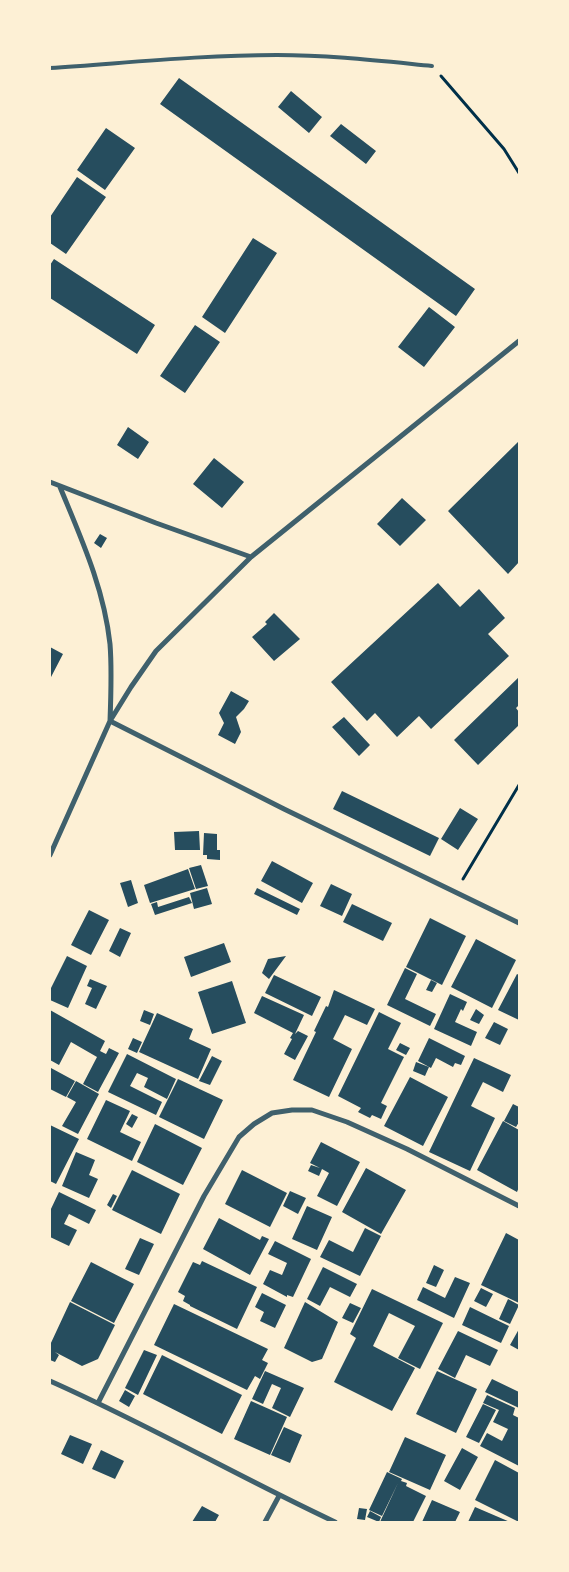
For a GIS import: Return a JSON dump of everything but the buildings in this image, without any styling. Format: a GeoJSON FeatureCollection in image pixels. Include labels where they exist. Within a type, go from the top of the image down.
{"type":"FeatureCollection","features":[{"type":"Feature","properties":{"kind":"street"},"geometry":{"type":"LineString","coordinates":[[50,855],[110,721],[156,651],[251,556],[519,341]]}},
{"type":"Feature","properties":{"kind":"street"},"geometry":{"type":"LineString","coordinates":[[50,482],[251,556]]}},
{"type":"Feature","properties":{"kind":"street"},"geometry":{"type":"LineString","coordinates":[[60,487],[89,558],[107,624],[111,668],[110,721]]}},
{"type":"Feature","properties":{"kind":"street"},"geometry":{"type":"LineString","coordinates":[[110,721],[284,809],[519,923]]}},
{"type":"Feature","properties":{"kind":"street"},"geometry":{"type":"LineString","coordinates":[[98,1403],[204,1196],[239,1137],[254,1124],[272,1113],[312,1110],[347,1122],[407,1149],[519,1206]]}},
{"type":"Feature","properties":{"kind":"street"},"geometry":{"type":"LineString","coordinates":[[50,1381],[98,1403],[279,1496],[335,1522]]}},
{"type":"Feature","properties":{"kind":"street"},"geometry":{"type":"LineString","coordinates":[[265,1522],[279,1496]]}},
{"type":"Feature","properties":{"kind":"lane"},"geometry":{"type":"LineString","coordinates":[[50,68],[212,56],[278,55],[432,66]]}},
{"type":"Feature","properties":{"kind":"path"},"geometry":{"type":"LineString","coordinates":[[432,66],[504,149],[519,173]]}},
{"type":"Feature","properties":{"kind":"path"},"geometry":{"type":"LineString","coordinates":[[456,892],[519,786]]}}]}
